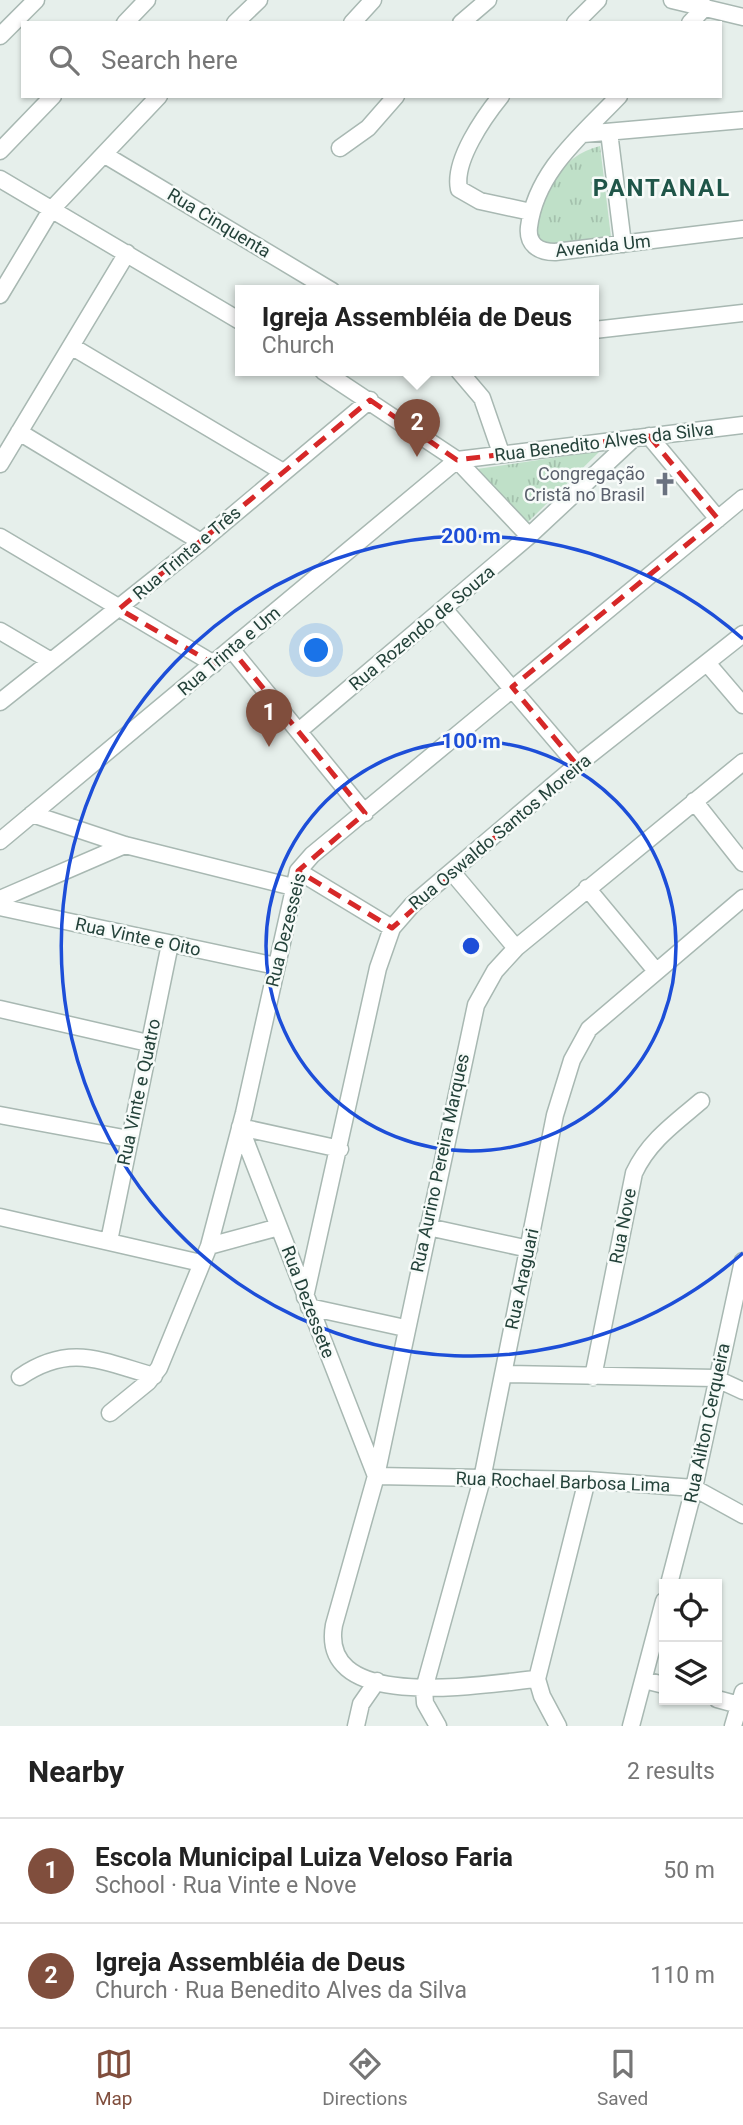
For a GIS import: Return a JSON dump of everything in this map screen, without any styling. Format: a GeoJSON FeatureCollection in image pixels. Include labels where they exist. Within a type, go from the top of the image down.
{"type":"FeatureCollection","features":[{"type":"Feature","properties":{"kind":"street"},"geometry":{"type":"LineString","coordinates":[[0,36],[36,0]]}},
{"type":"Feature","properties":{"kind":"street"},"geometry":{"type":"LineString","coordinates":[[127,21],[147,0]]}},
{"type":"Feature","properties":{"kind":"street"},"geometry":{"type":"LineString","coordinates":[[237,21],[258,0]]}},
{"type":"Feature","properties":{"kind":"street"},"geometry":{"type":"LineString","coordinates":[[354,21],[373,0]]}},
{"type":"Feature","properties":{"kind":"street"},"geometry":{"type":"LineString","coordinates":[[463,21],[488,0]]}},
{"type":"Feature","properties":{"kind":"street"},"geometry":{"type":"LineString","coordinates":[[577,21],[598,0]]}},
{"type":"Feature","properties":{"kind":"street"},"geometry":{"type":"LineString","coordinates":[[672,0],[743,17]]}},
{"type":"Feature","properties":{"kind":"street"},"geometry":{"type":"LineString","coordinates":[[692,21],[705,7]]}},
{"type":"Feature","properties":{"kind":"street"},"geometry":{"type":"LineString","coordinates":[[0,151],[51,98]]}},
{"type":"Feature","properties":{"kind":"street"},"geometry":{"type":"LineString","coordinates":[[0,295],[51,210],[157,98]]}},
{"type":"Feature","properties":{"kind":"street"},"geometry":{"type":"LineString","coordinates":[[340,148],[368,128],[394,98]]}},
{"type":"Feature","properties":{"kind":"street"},"geometry":{"type":"LineString","coordinates":[[500,98],[473,138],[459,170],[459,189],[480,201],[531,212],[544,179],[617,98]]}},
{"type":"Feature","properties":{"kind":"street"},"geometry":{"type":"LineString","coordinates":[[583,134],[743,120]]}},
{"type":"Feature","properties":{"kind":"street"},"geometry":{"type":"LineString","coordinates":[[609,132],[623,244]]}},
{"type":"Feature","properties":{"kind":"street","name":"Rua Cinquenta"},"geometry":{"type":"LineString","coordinates":[[105,155],[322,285]]}},
{"type":"Feature","properties":{"kind":"street"},"geometry":{"type":"LineString","coordinates":[[0,179],[235,318]]}},
{"type":"Feature","properties":{"kind":"street","name":"Avenida Um"},"geometry":{"type":"LineString","coordinates":[[531,212],[528,232],[538,249],[555,252],[743,229]]}},
{"type":"Feature","properties":{"kind":"street"},"geometry":{"type":"LineString","coordinates":[[0,464],[127,253]]}},
{"type":"Feature","properties":{"kind":"street"},"geometry":{"type":"LineString","coordinates":[[599,329],[743,313]]}},
{"type":"Feature","properties":{"kind":"street"},"geometry":{"type":"LineString","coordinates":[[71,346],[284,472]]}},
{"type":"Feature","properties":{"kind":"street"},"geometry":{"type":"LineString","coordinates":[[331,376],[457,460],[529,536]]}},
{"type":"Feature","properties":{"kind":"street"},"geometry":{"type":"LineString","coordinates":[[463,376],[482,398],[501,453]]}},
{"type":"Feature","properties":{"kind":"street","name":"Rua Trinta e Três"},"geometry":{"type":"LineString","coordinates":[[0,702],[119,609],[370,400]]}},
{"type":"Feature","properties":{"kind":"street","name":"Rua Benedito Alves da Silva"},"geometry":{"type":"LineString","coordinates":[[457,460],[743,425]]}},
{"type":"Feature","properties":{"kind":"street"},"geometry":{"type":"LineString","coordinates":[[19,432],[201,542]]}},
{"type":"Feature","properties":{"kind":"street"},"geometry":{"type":"LineString","coordinates":[[642,437],[718,519]]}},
{"type":"Feature","properties":{"kind":"street","name":"Rua Rozendo de Souza"},"geometry":{"type":"LineString","coordinates":[[300,730],[642,437]]}},
{"type":"Feature","properties":{"kind":"street","name":"Rua Trinta e Um"},"geometry":{"type":"LineString","coordinates":[[0,841],[457,460]]}},
{"type":"Feature","properties":{"kind":"street","name":"Rua Dezesseis"},"geometry":{"type":"LineString","coordinates":[[110,1413],[154,1376],[164,1358],[209,1246],[240,1127],[295,879],[312,855],[743,498]]}},
{"type":"Feature","properties":{"kind":"street"},"geometry":{"type":"LineString","coordinates":[[0,537],[214,664]]}},
{"type":"Feature","properties":{"kind":"street"},"geometry":{"type":"LineString","coordinates":[[444,609],[577,765]]}},
{"type":"Feature","properties":{"kind":"street"},"geometry":{"type":"LineString","coordinates":[[0,632],[51,662]]}},
{"type":"Feature","properties":{"kind":"street","name":"Rua Oswaldo Santos Moreira"},"geometry":{"type":"LineString","coordinates":[[307,1302],[378,968],[392,928],[412,905],[577,765],[743,634]]}},
{"type":"Feature","properties":{"kind":"street"},"geometry":{"type":"LineString","coordinates":[[232,650],[300,730],[365,813]]}},
{"type":"Feature","properties":{"kind":"street"},"geometry":{"type":"LineString","coordinates":[[707,663],[743,705]]}},
{"type":"Feature","properties":{"kind":"street","name":"Rua Aurino Pereira Marques"},"geometry":{"type":"LineString","coordinates":[[377,1681],[349,1670],[338,1661],[332,1634],[376,1476],[405,1328],[476,1005],[495,971],[516,948],[743,762]]}},
{"type":"Feature","properties":{"kind":"street"},"geometry":{"type":"LineString","coordinates":[[694,801],[743,863]]}},
{"type":"Feature","properties":{"kind":"street"},"geometry":{"type":"LineString","coordinates":[[32,814],[125,845],[295,879],[392,928]]}},
{"type":"Feature","properties":{"kind":"street"},"geometry":{"type":"LineString","coordinates":[[0,899],[125,845]]}},
{"type":"Feature","properties":{"kind":"street"},"geometry":{"type":"LineString","coordinates":[[453,872],[516,948]]}},
{"type":"Feature","properties":{"kind":"street"},"geometry":{"type":"LineString","coordinates":[[586,888],[656,971]]}},
{"type":"Feature","properties":{"kind":"street","name":"Rua Araguari"},"geometry":{"type":"LineString","coordinates":[[424,1689],[482,1479],[555,1115],[572,1060],[590,1029],[743,898]]}},
{"type":"Feature","properties":{"kind":"street","name":"Rua Vinte e Oito"},"geometry":{"type":"LineString","coordinates":[[0,907],[276,966]]}},
{"type":"Feature","properties":{"kind":"street","name":"Rua Vinte e Quatro"},"geometry":{"type":"LineString","coordinates":[[109,1241],[170,944]]}},
{"type":"Feature","properties":{"kind":"street"},"geometry":{"type":"LineString","coordinates":[[0,1009],[148,1043]]}},
{"type":"Feature","properties":{"kind":"street","name":"Rua Nove"},"geometry":{"type":"LineString","coordinates":[[593,1377],[634,1173],[647,1149],[659,1136],[701,1101]]}},
{"type":"Feature","properties":{"kind":"street"},"geometry":{"type":"LineString","coordinates":[[0,1115],[129,1139]]}},
{"type":"Feature","properties":{"kind":"street"},"geometry":{"type":"LineString","coordinates":[[240,1127],[340,1149]]}},
{"type":"Feature","properties":{"kind":"street","name":"Rua Dezessete"},"geometry":{"type":"LineString","coordinates":[[240,1127],[376,1476]]}},
{"type":"Feature","properties":{"kind":"street"},"geometry":{"type":"LineString","coordinates":[[0,1217],[201,1263]]}},
{"type":"Feature","properties":{"kind":"street"},"geometry":{"type":"LineString","coordinates":[[209,1246],[279,1227]]}},
{"type":"Feature","properties":{"kind":"street"},"geometry":{"type":"LineString","coordinates":[[428,1227],[528,1249]]}},
{"type":"Feature","properties":{"kind":"street","name":"Rua Ailton Cerqueira"},"geometry":{"type":"LineString","coordinates":[[670,1579],[694,1488],[715,1378],[743,1261]]}},
{"type":"Feature","properties":{"kind":"street"},"geometry":{"type":"LineString","coordinates":[[307,1302],[405,1328]]}},
{"type":"Feature","properties":{"kind":"street"},"geometry":{"type":"LineString","coordinates":[[20,1377],[42,1362],[67,1356],[99,1360],[154,1376]]}},
{"type":"Feature","properties":{"kind":"street"},"geometry":{"type":"LineString","coordinates":[[503,1374],[715,1378],[743,1391]]}},
{"type":"Feature","properties":{"kind":"street","name":"Rua Rochael Barbosa Lima"},"geometry":{"type":"LineString","coordinates":[[376,1476],[587,1480],[694,1488],[743,1515]]}},
{"type":"Feature","properties":{"kind":"street"},"geometry":{"type":"LineString","coordinates":[[558,1726],[542,1696],[537,1679],[587,1480]]}},
{"type":"Feature","properties":{"kind":"street"},"geometry":{"type":"LineString","coordinates":[[631,1726],[659,1620]]}},
{"type":"Feature","properties":{"kind":"street"},"geometry":{"type":"LineString","coordinates":[[356,1726],[361,1704],[377,1681],[424,1689],[537,1679]]}},
{"type":"Feature","properties":{"kind":"street"},"geometry":{"type":"LineString","coordinates":[[643,1680],[659,1684]]}},
{"type":"Feature","properties":{"kind":"street"},"geometry":{"type":"LineString","coordinates":[[424,1689],[425,1703],[438,1726]]}},
{"type":"Feature","properties":{"kind":"street"},"geometry":{"type":"LineString","coordinates":[[722,1699],[741,1699],[733,1726]]}},
{"type":"Feature","properties":{"kind":"highlighted area"},"geometry":{"type":"Polygon","coordinates":[[[370,400],[457,460],[649,436],[718,519],[512,687],[577,765],[392,928],[298,871],[365,813],[232,650],[214,664],[119,609],[370,400]]]}},
{"type":"Feature","properties":{"kind":"green space"},"geometry":{"type":"Polygon","coordinates":[[[600,146],[611,237],[548,245],[540,239],[537,232],[544,204],[555,178],[574,158],[600,146]]]}},
{"type":"Feature","properties":{"kind":"green space"},"geometry":{"type":"Polygon","coordinates":[[[600,451],[526,524],[477,469],[600,451]]]}},
{"type":"Feature","properties":{"kind":"place","name":"Igreja Assembléia de Deus"},"geometry":{"type":"Point","coordinates":[417,457]}},
{"type":"Feature","properties":{"kind":"place","name":"Congregação Cristã no Brasil"},"geometry":{"type":"Point","coordinates":[665,484]}},
{"type":"Feature","properties":{"kind":"place","name":"Escola Municipal Luiza Veloso Faria"},"geometry":{"type":"Point","coordinates":[269,747]}},
{"type":"Feature","properties":{"kind":"district","name":"PANTANAL"},"geometry":{"type":"Point","coordinates":[662,188]}}]}
